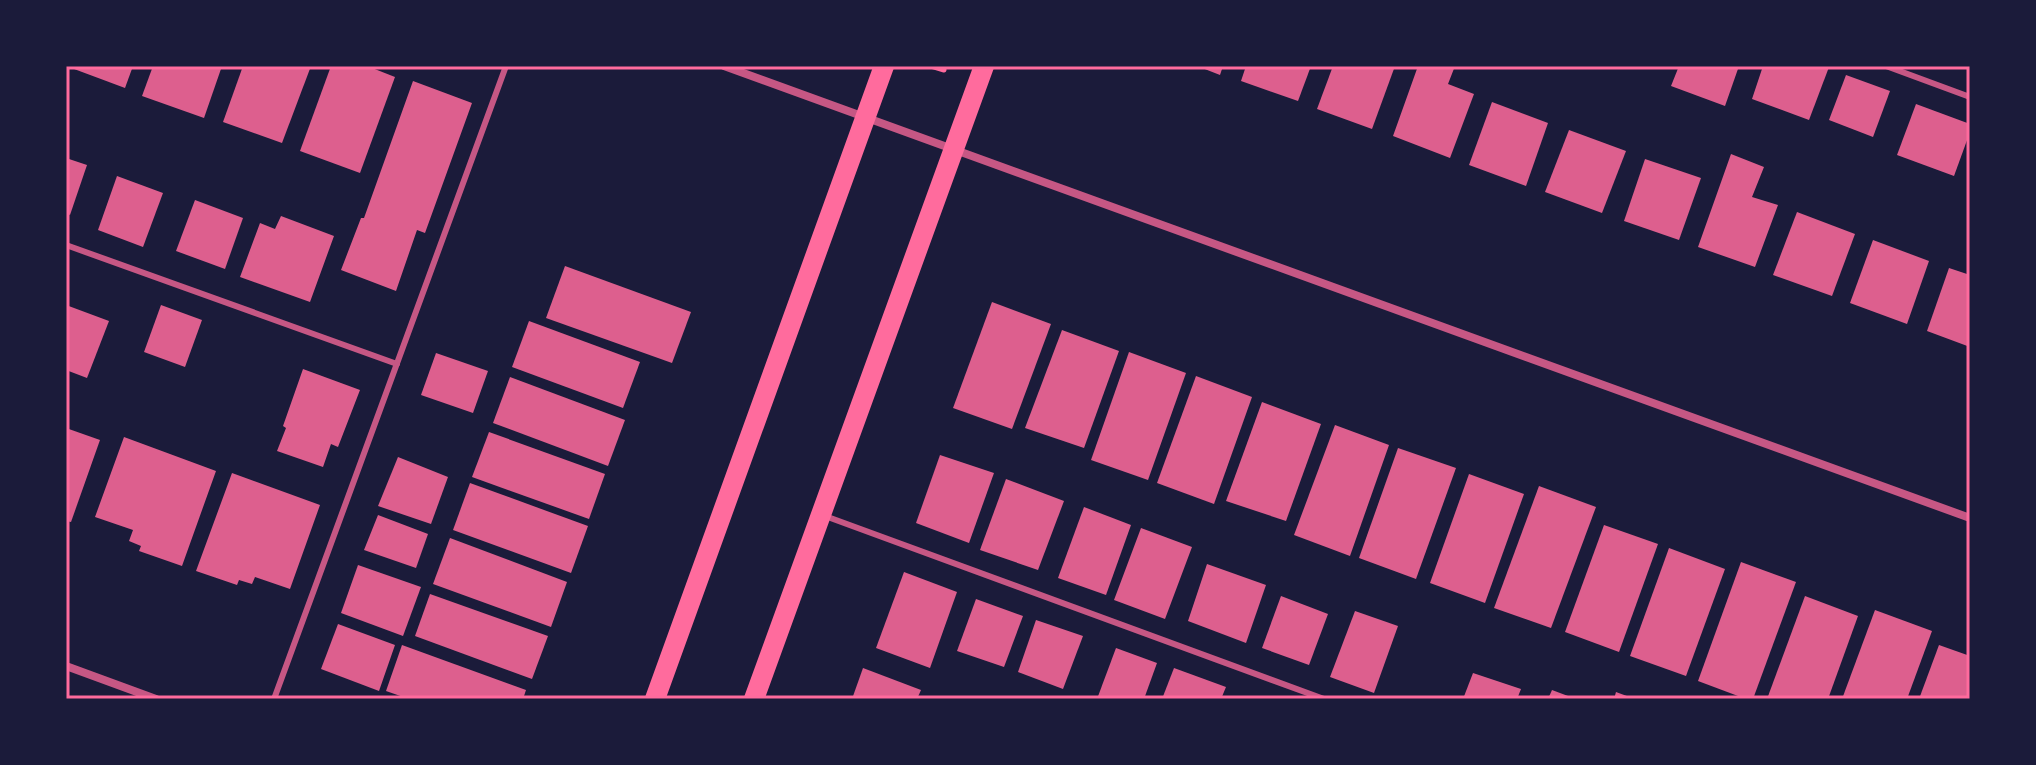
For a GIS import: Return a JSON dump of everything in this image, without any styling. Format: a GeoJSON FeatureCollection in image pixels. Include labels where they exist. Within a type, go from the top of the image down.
{"type":"FeatureCollection","features":[{"type":"Feature","properties":{"kind":"main road"},"geometry":{"type":"LineString","coordinates":[[655,699],[884,66]]}},
{"type":"Feature","properties":{"kind":"main road"},"geometry":{"type":"LineString","coordinates":[[754,699],[984,66]]}},
{"type":"Feature","properties":{"kind":"street"},"geometry":{"type":"LineString","coordinates":[[724,66],[1970,518]]}},
{"type":"Feature","properties":{"kind":"street"},"geometry":{"type":"LineString","coordinates":[[66,666],[156,699]]}},
{"type":"Feature","properties":{"kind":"lane"},"geometry":{"type":"LineString","coordinates":[[274,699],[506,66]]}},
{"type":"Feature","properties":{"kind":"lane"},"geometry":{"type":"LineString","coordinates":[[1886,66],[1970,97]]}},
{"type":"Feature","properties":{"kind":"lane"},"geometry":{"type":"LineString","coordinates":[[66,245],[397,364]]}},
{"type":"Feature","properties":{"kind":"lane"},"geometry":{"type":"LineString","coordinates":[[821,515],[1324,699]]}},
{"type":"Feature","properties":{"kind":"building"},"geometry":{"type":"Polygon","coordinates":[[[66,66],[133,66],[125,88],[66,66]]]}},
{"type":"Feature","properties":{"kind":"building"},"geometry":{"type":"Polygon","coordinates":[[[153,66],[222,66],[204,118],[142,96],[153,66]]]}},
{"type":"Feature","properties":{"kind":"building"},"geometry":{"type":"Polygon","coordinates":[[[243,66],[311,66],[282,143],[223,122],[243,66]]]}},
{"type":"Feature","properties":{"kind":"building"},"geometry":{"type":"Polygon","coordinates":[[[331,66],[367,66],[395,77],[360,173],[300,151],[331,66]]]}},
{"type":"Feature","properties":{"kind":"building"},"geometry":{"type":"Polygon","coordinates":[[[1197,66],[1223,66],[1220,75],[1197,66]]]}},
{"type":"Feature","properties":{"kind":"building"},"geometry":{"type":"Polygon","coordinates":[[[1246,66],[1311,66],[1298,101],[1241,81],[1246,66]]]}},
{"type":"Feature","properties":{"kind":"building"},"geometry":{"type":"Polygon","coordinates":[[[1333,66],[1395,66],[1372,129],[1317,109],[1333,66]]]}},
{"type":"Feature","properties":{"kind":"building"},"geometry":{"type":"Polygon","coordinates":[[[1418,66],[1455,66],[1448,84],[1474,94],[1450,158],[1393,136],[1418,66]]]}},
{"type":"Feature","properties":{"kind":"building"},"geometry":{"type":"Polygon","coordinates":[[[1679,66],[1739,66],[1725,106],[1671,86],[1679,66]]]}},
{"type":"Feature","properties":{"kind":"building"},"geometry":{"type":"Polygon","coordinates":[[[1763,66],[1829,67],[1809,120],[1752,99],[1763,66]]]}},
{"type":"Feature","properties":{"kind":"building"},"geometry":{"type":"Polygon","coordinates":[[[1846,75],[1890,91],[1873,137],[1829,120],[1846,75]]]}},
{"type":"Feature","properties":{"kind":"building"},"geometry":{"type":"Polygon","coordinates":[[[413,81],[472,103],[425,233],[417,230],[396,291],[341,270],[361,218],[364,218],[413,81]]]}},
{"type":"Feature","properties":{"kind":"building"},"geometry":{"type":"Polygon","coordinates":[[[1492,102],[1548,123],[1526,186],[1469,165],[1492,102]]]}},
{"type":"Feature","properties":{"kind":"building"},"geometry":{"type":"Polygon","coordinates":[[[1916,104],[1970,124],[1954,176],[1897,155],[1916,104]]]}},
{"type":"Feature","properties":{"kind":"building"},"geometry":{"type":"Polygon","coordinates":[[[1569,130],[1626,151],[1602,213],[1545,192],[1569,130]]]}},
{"type":"Feature","properties":{"kind":"building"},"geometry":{"type":"Polygon","coordinates":[[[1731,154],[1764,167],[1752,197],[1778,205],[1755,267],[1698,247],[1731,154]]]}},
{"type":"Feature","properties":{"kind":"building"},"geometry":{"type":"Polygon","coordinates":[[[66,158],[87,165],[70,215],[66,213],[66,158]]]}},
{"type":"Feature","properties":{"kind":"building"},"geometry":{"type":"Polygon","coordinates":[[[1645,159],[1701,178],[1679,240],[1624,221],[1645,159]]]}},
{"type":"Feature","properties":{"kind":"building"},"geometry":{"type":"Polygon","coordinates":[[[117,176],[163,193],[143,247],[98,230],[117,176]]]}},
{"type":"Feature","properties":{"kind":"building"},"geometry":{"type":"Polygon","coordinates":[[[195,200],[243,218],[225,269],[176,251],[195,200]]]}},
{"type":"Feature","properties":{"kind":"building"},"geometry":{"type":"Polygon","coordinates":[[[1797,212],[1855,234],[1832,296],[1773,275],[1797,212]]]}},
{"type":"Feature","properties":{"kind":"building"},"geometry":{"type":"Polygon","coordinates":[[[281,216],[334,236],[310,302],[240,277],[260,223],[275,229],[281,216]]]}},
{"type":"Feature","properties":{"kind":"building"},"geometry":{"type":"Polygon","coordinates":[[[1873,240],[1929,261],[1907,324],[1850,303],[1873,240]]]}},
{"type":"Feature","properties":{"kind":"building"},"geometry":{"type":"Polygon","coordinates":[[[565,266],[691,312],[672,363],[546,318],[565,266]]]}},
{"type":"Feature","properties":{"kind":"building"},"geometry":{"type":"Polygon","coordinates":[[[1949,268],[1970,275],[1970,347],[1927,331],[1949,268]]]}},
{"type":"Feature","properties":{"kind":"building"},"geometry":{"type":"Polygon","coordinates":[[[992,302],[1051,324],[1012,429],[953,408],[992,302]]]}},
{"type":"Feature","properties":{"kind":"building"},"geometry":{"type":"Polygon","coordinates":[[[66,305],[109,321],[87,378],[66,370],[66,305]]]}},
{"type":"Feature","properties":{"kind":"building"},"geometry":{"type":"Polygon","coordinates":[[[161,305],[202,320],[185,367],[144,352],[161,305]]]}},
{"type":"Feature","properties":{"kind":"building"},"geometry":{"type":"Polygon","coordinates":[[[529,321],[640,362],[623,408],[512,367],[529,321]]]}},
{"type":"Feature","properties":{"kind":"building"},"geometry":{"type":"Polygon","coordinates":[[[1062,330],[1119,351],[1084,448],[1025,428],[1062,330]]]}},
{"type":"Feature","properties":{"kind":"building"},"geometry":{"type":"Polygon","coordinates":[[[1129,352],[1186,373],[1148,480],[1091,460],[1129,352]]]}},
{"type":"Feature","properties":{"kind":"building"},"geometry":{"type":"Polygon","coordinates":[[[436,353],[488,371],[473,413],[421,395],[436,353]]]}},
{"type":"Feature","properties":{"kind":"building"},"geometry":{"type":"Polygon","coordinates":[[[303,369],[360,390],[338,447],[331,444],[323,467],[277,451],[303,369]]]}},
{"type":"Feature","properties":{"kind":"building"},"geometry":{"type":"Polygon","coordinates":[[[1196,376],[1252,397],[1214,504],[1157,483],[1196,376]]]}},
{"type":"Feature","properties":{"kind":"building"},"geometry":{"type":"Polygon","coordinates":[[[510,377],[625,420],[608,466],[493,423],[510,377]]]}},
{"type":"Feature","properties":{"kind":"building"},"geometry":{"type":"Polygon","coordinates":[[[1262,402],[1321,424],[1286,521],[1226,501],[1262,402]]]}},
{"type":"Feature","properties":{"kind":"building"},"geometry":{"type":"Polygon","coordinates":[[[1335,425],[1389,445],[1350,556],[1294,535],[1335,425]]]}},
{"type":"Feature","properties":{"kind":"building"},"geometry":{"type":"Polygon","coordinates":[[[66,428],[100,440],[71,522],[66,521],[66,428]]]}},
{"type":"Feature","properties":{"kind":"building"},"geometry":{"type":"Polygon","coordinates":[[[489,432],[605,474],[589,519],[472,477],[489,432]]]}},
{"type":"Feature","properties":{"kind":"building"},"geometry":{"type":"Polygon","coordinates":[[[124,437],[216,471],[182,566],[139,551],[141,546],[129,541],[133,530],[95,517],[124,437]]]}},
{"type":"Feature","properties":{"kind":"building"},"geometry":{"type":"Polygon","coordinates":[[[1398,448],[1456,468],[1416,579],[1359,558],[1398,448]]]}},
{"type":"Feature","properties":{"kind":"building"},"geometry":{"type":"Polygon","coordinates":[[[940,455],[994,473],[969,543],[916,523],[940,455]]]}},
{"type":"Feature","properties":{"kind":"building"},"geometry":{"type":"Polygon","coordinates":[[[398,457],[448,477],[431,524],[378,506],[398,457]]]}},
{"type":"Feature","properties":{"kind":"building"},"geometry":{"type":"Polygon","coordinates":[[[232,473],[320,505],[290,589],[255,577],[252,584],[239,580],[237,585],[196,571],[232,473]]]}},
{"type":"Feature","properties":{"kind":"building"},"geometry":{"type":"Polygon","coordinates":[[[1469,474],[1524,494],[1485,603],[1430,583],[1469,474]]]}},
{"type":"Feature","properties":{"kind":"building"},"geometry":{"type":"Polygon","coordinates":[[[1006,479],[1064,501],[1038,570],[980,550],[1006,479]]]}},
{"type":"Feature","properties":{"kind":"building"},"geometry":{"type":"Polygon","coordinates":[[[470,483],[588,526],[571,573],[453,530],[470,483]]]}},
{"type":"Feature","properties":{"kind":"building"},"geometry":{"type":"Polygon","coordinates":[[[1539,486],[1596,507],[1551,628],[1494,608],[1539,486]]]}},
{"type":"Feature","properties":{"kind":"building"},"geometry":{"type":"Polygon","coordinates":[[[1084,507],[1131,525],[1106,595],[1058,578],[1084,507]]]}},
{"type":"Feature","properties":{"kind":"building"},"geometry":{"type":"Polygon","coordinates":[[[378,515],[428,534],[416,568],[364,550],[378,515]]]}},
{"type":"Feature","properties":{"kind":"building"},"geometry":{"type":"Polygon","coordinates":[[[1604,525],[1658,544],[1619,652],[1565,632],[1604,525]]]}},
{"type":"Feature","properties":{"kind":"building"},"geometry":{"type":"Polygon","coordinates":[[[1141,528],[1192,547],[1165,619],[1114,600],[1141,528]]]}},
{"type":"Feature","properties":{"kind":"building"},"geometry":{"type":"Polygon","coordinates":[[[450,538],[567,582],[551,627],[433,584],[450,538]]]}},
{"type":"Feature","properties":{"kind":"building"},"geometry":{"type":"Polygon","coordinates":[[[1669,548],[1725,569],[1686,676],[1630,656],[1669,548]]]}},
{"type":"Feature","properties":{"kind":"building"},"geometry":{"type":"Polygon","coordinates":[[[1741,562],[1796,582],[1753,699],[1698,681],[1741,562]]]}},
{"type":"Feature","properties":{"kind":"building"},"geometry":{"type":"Polygon","coordinates":[[[1207,564],[1266,585],[1246,643],[1188,621],[1207,564]]]}},
{"type":"Feature","properties":{"kind":"building"},"geometry":{"type":"Polygon","coordinates":[[[358,565],[421,587],[403,636],[341,613],[358,565]]]}},
{"type":"Feature","properties":{"kind":"building"},"geometry":{"type":"Polygon","coordinates":[[[904,572],[957,592],[930,668],[876,648],[904,572]]]}},
{"type":"Feature","properties":{"kind":"building"},"geometry":{"type":"Polygon","coordinates":[[[430,594],[548,636],[532,679],[415,636],[430,594]]]}},
{"type":"Feature","properties":{"kind":"building"},"geometry":{"type":"Polygon","coordinates":[[[1281,596],[1328,614],[1309,665],[1262,648],[1281,596]]]}},
{"type":"Feature","properties":{"kind":"building"},"geometry":{"type":"Polygon","coordinates":[[[1805,596],[1858,616],[1828,699],[1767,699],[1805,596]]]}},
{"type":"Feature","properties":{"kind":"building"},"geometry":{"type":"Polygon","coordinates":[[[976,599],[1023,616],[1004,667],[957,651],[976,599]]]}},
{"type":"Feature","properties":{"kind":"building"},"geometry":{"type":"Polygon","coordinates":[[[1875,610],[1932,631],[1907,699],[1842,699],[1875,610]]]}},
{"type":"Feature","properties":{"kind":"building"},"geometry":{"type":"Polygon","coordinates":[[[1355,611],[1398,626],[1374,693],[1330,677],[1355,611]]]}},
{"type":"Feature","properties":{"kind":"building"},"geometry":{"type":"Polygon","coordinates":[[[1036,620],[1083,636],[1063,689],[1018,672],[1036,620]]]}},
{"type":"Feature","properties":{"kind":"building"},"geometry":{"type":"Polygon","coordinates":[[[338,624],[395,645],[379,691],[321,669],[338,624]]]}},
{"type":"Feature","properties":{"kind":"building"},"geometry":{"type":"Polygon","coordinates":[[[402,645],[526,690],[523,699],[409,699],[386,691],[402,645]]]}},
{"type":"Feature","properties":{"kind":"building"},"geometry":{"type":"Polygon","coordinates":[[[1939,645],[1970,656],[1970,699],[1919,699],[1939,645]]]}},
{"type":"Feature","properties":{"kind":"building"},"geometry":{"type":"Polygon","coordinates":[[[1116,648],[1157,663],[1144,699],[1097,699],[1116,648]]]}},
{"type":"Feature","properties":{"kind":"building"},"geometry":{"type":"Polygon","coordinates":[[[863,668],[921,690],[917,699],[852,699],[863,668]]]}},
{"type":"Feature","properties":{"kind":"building"},"geometry":{"type":"Polygon","coordinates":[[[1174,668],[1226,687],[1221,699],[1162,699],[1174,668]]]}},
{"type":"Feature","properties":{"kind":"building"},"geometry":{"type":"Polygon","coordinates":[[[1473,673],[1521,689],[1517,699],[1463,699],[1473,673]]]}},
{"type":"Feature","properties":{"kind":"building"},"geometry":{"type":"Polygon","coordinates":[[[1552,690],[1576,699],[1548,699],[1552,690]]]}},
{"type":"Feature","properties":{"kind":"building"},"geometry":{"type":"Polygon","coordinates":[[[1616,692],[1635,699],[1614,699],[1616,692]]]}}]}
